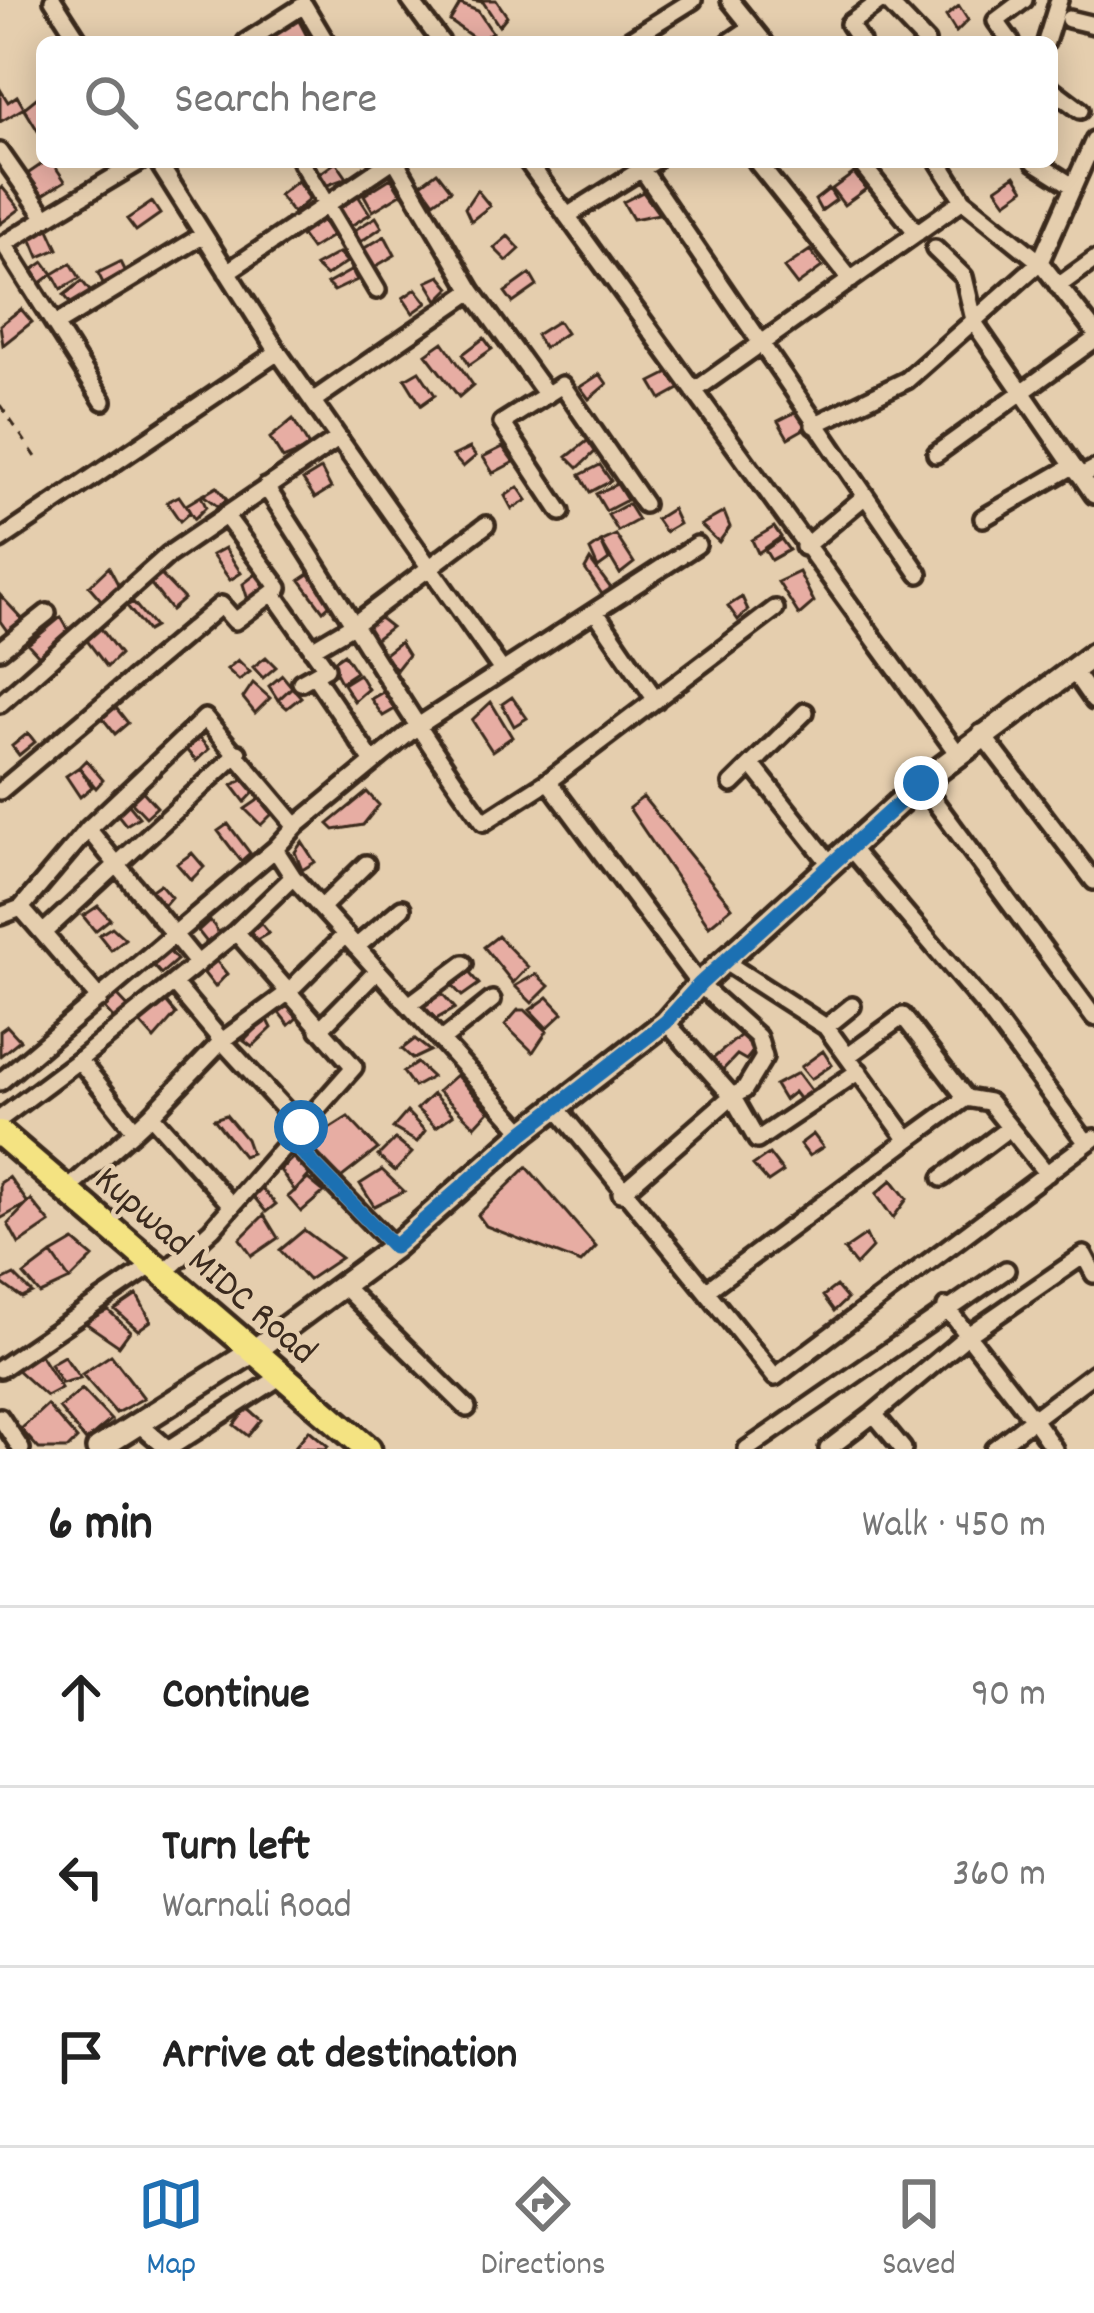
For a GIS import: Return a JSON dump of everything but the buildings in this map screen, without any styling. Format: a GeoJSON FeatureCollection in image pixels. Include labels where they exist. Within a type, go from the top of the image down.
{"type":"FeatureCollection","features":[{"type":"Feature","properties":{"kind":"main road"},"geometry":{"type":"LineString","coordinates":[[98,1449],[255,1350],[394,1247],[524,1132],[666,1022],[700,984],[728,964],[921,783],[981,733],[1094,654]]}},
{"type":"Feature","properties":{"kind":"main road","name":"Kupwad MIDC Road"},"geometry":{"type":"LineString","coordinates":[[1,1133],[368,1449]]}},
{"type":"Feature","properties":{"kind":"street"},"geometry":{"type":"LineString","coordinates":[[410,0],[437,36]]}},
{"type":"Feature","properties":{"kind":"street"},"geometry":{"type":"LineString","coordinates":[[636,36],[693,0]]}},
{"type":"Feature","properties":{"kind":"street"},"geometry":{"type":"LineString","coordinates":[[730,0],[759,36]]}},
{"type":"Feature","properties":{"kind":"street"},"geometry":{"type":"LineString","coordinates":[[857,36],[849,24],[884,0],[920,36]]}},
{"type":"Feature","properties":{"kind":"street"},"geometry":{"type":"LineString","coordinates":[[1007,36],[996,21],[1024,0]]}},
{"type":"Feature","properties":{"kind":"street"},"geometry":{"type":"LineString","coordinates":[[1048,36],[1059,0]]}},
{"type":"Feature","properties":{"kind":"street"},"geometry":{"type":"LineString","coordinates":[[58,2],[77,36]]}},
{"type":"Feature","properties":{"kind":"street"},"geometry":{"type":"LineString","coordinates":[[256,36],[311,3],[324,36]]}},
{"type":"Feature","properties":{"kind":"street"},"geometry":{"type":"LineString","coordinates":[[1069,19],[1094,26]]}},
{"type":"Feature","properties":{"kind":"street"},"geometry":{"type":"LineString","coordinates":[[739,36],[752,28]]}},
{"type":"Feature","properties":{"kind":"street"},"geometry":{"type":"LineString","coordinates":[[1058,94],[1080,110]]}},
{"type":"Feature","properties":{"kind":"street"},"geometry":{"type":"LineString","coordinates":[[814,425],[907,380],[1040,262],[1094,140]]}},
{"type":"Feature","properties":{"kind":"street"},"geometry":{"type":"LineString","coordinates":[[0,152],[46,218]]}},
{"type":"Feature","properties":{"kind":"street"},"geometry":{"type":"LineString","coordinates":[[103,401],[4,244],[130,168]]}},
{"type":"Feature","properties":{"kind":"street"},"geometry":{"type":"LineString","coordinates":[[162,168],[278,352],[501,669]]}},
{"type":"Feature","properties":{"kind":"street"},"geometry":{"type":"LineString","coordinates":[[305,168],[377,290]]}},
{"type":"Feature","properties":{"kind":"street"},"geometry":{"type":"LineString","coordinates":[[227,272],[383,168]]}},
{"type":"Feature","properties":{"kind":"street"},"geometry":{"type":"LineString","coordinates":[[397,168],[472,291],[547,394]]}},
{"type":"Feature","properties":{"kind":"street"},"geometry":{"type":"LineString","coordinates":[[531,168],[958,754]]}},
{"type":"Feature","properties":{"kind":"street"},"geometry":{"type":"LineString","coordinates":[[567,217],[645,168]]}},
{"type":"Feature","properties":{"kind":"street"},"geometry":{"type":"LineString","coordinates":[[649,168],[759,345],[919,574]]}},
{"type":"Feature","properties":{"kind":"street"},"geometry":{"type":"LineString","coordinates":[[762,168],[850,280]]}},
{"type":"Feature","properties":{"kind":"street"},"geometry":{"type":"LineString","coordinates":[[865,168],[916,233]]}},
{"type":"Feature","properties":{"kind":"street"},"geometry":{"type":"LineString","coordinates":[[936,454],[1094,336],[1040,262],[963,200],[943,168]]}},
{"type":"Feature","properties":{"kind":"street"},"geometry":{"type":"LineString","coordinates":[[1044,168],[1073,186]]}},
{"type":"Feature","properties":{"kind":"street"},"geometry":{"type":"LineString","coordinates":[[694,392],[963,200]]}},
{"type":"Feature","properties":{"kind":"street"},"geometry":{"type":"LineString","coordinates":[[55,325],[202,236]]}},
{"type":"Feature","properties":{"kind":"street"},"geometry":{"type":"LineString","coordinates":[[935,249],[964,277],[975,324],[1083,471],[1094,495]]}},
{"type":"Feature","properties":{"kind":"street"},"geometry":{"type":"LineString","coordinates":[[1058,286],[1094,260]]}},
{"type":"Feature","properties":{"kind":"street"},"geometry":{"type":"LineString","coordinates":[[314,400],[472,291]]}},
{"type":"Feature","properties":{"kind":"street"},"geometry":{"type":"LineString","coordinates":[[0,540],[278,352]]}},
{"type":"Feature","properties":{"kind":"street"},"geometry":{"type":"LineString","coordinates":[[560,512],[502,423],[562,385],[644,504]]}},
{"type":"Feature","properties":{"kind":"street"},"geometry":{"type":"LineString","coordinates":[[0,704],[168,555],[339,438]]}},
{"type":"Feature","properties":{"kind":"street"},"geometry":{"type":"LineString","coordinates":[[983,518],[1083,471]]}},
{"type":"Feature","properties":{"kind":"street"},"geometry":{"type":"LineString","coordinates":[[266,487],[356,623],[415,728],[484,822],[548,781],[775,609]]}},
{"type":"Feature","properties":{"kind":"street"},"geometry":{"type":"LineString","coordinates":[[804,547],[865,497]]}},
{"type":"Feature","properties":{"kind":"street"},"geometry":{"type":"LineString","coordinates":[[0,791],[221,605],[235,621],[279,588],[225,514]]}},
{"type":"Feature","properties":{"kind":"street"},"geometry":{"type":"LineString","coordinates":[[313,649],[356,623],[486,525]]}},
{"type":"Feature","properties":{"kind":"street"},"geometry":{"type":"LineString","coordinates":[[0,1082],[177,938],[296,826],[415,728],[697,544]]}},
{"type":"Feature","properties":{"kind":"street"},"geometry":{"type":"LineString","coordinates":[[273,593],[326,668],[308,678],[371,759]]}},
{"type":"Feature","properties":{"kind":"street"},"geometry":{"type":"LineString","coordinates":[[596,611],[656,700]]}},
{"type":"Feature","properties":{"kind":"street"},"geometry":{"type":"LineString","coordinates":[[0,650],[47,613]]}},
{"type":"Feature","properties":{"kind":"street"},"geometry":{"type":"LineString","coordinates":[[1073,671],[1094,701]]}},
{"type":"Feature","properties":{"kind":"street"},"geometry":{"type":"LineString","coordinates":[[732,784],[805,712]]}},
{"type":"Feature","properties":{"kind":"street"},"geometry":{"type":"LineString","coordinates":[[0,916],[21,908],[88,829],[205,718],[296,826]]}},
{"type":"Feature","properties":{"kind":"street"},"geometry":{"type":"LineString","coordinates":[[981,733],[1094,881]]}},
{"type":"Feature","properties":{"kind":"street"},"geometry":{"type":"LineString","coordinates":[[43,933],[238,753]]}},
{"type":"Feature","properties":{"kind":"street"},"geometry":{"type":"LineString","coordinates":[[752,765],[832,866]]}},
{"type":"Feature","properties":{"kind":"street"},"geometry":{"type":"LineString","coordinates":[[548,781],[700,984],[758,1037],[764,1057],[743,1090],[621,1192]]}},
{"type":"Feature","properties":{"kind":"street"},"geometry":{"type":"LineString","coordinates":[[921,783],[1094,1017]]}},
{"type":"Feature","properties":{"kind":"street"},"geometry":{"type":"LineString","coordinates":[[88,829],[198,964]]}},
{"type":"Feature","properties":{"kind":"street"},"geometry":{"type":"LineString","coordinates":[[275,849],[293,877],[524,1132]]}},
{"type":"Feature","properties":{"kind":"street"},"geometry":{"type":"LineString","coordinates":[[556,1108],[775,1377],[1091,1141],[988,1010],[851,849]]}},
{"type":"Feature","properties":{"kind":"street"},"geometry":{"type":"LineString","coordinates":[[321,908],[366,864]]}},
{"type":"Feature","properties":{"kind":"street"},"geometry":{"type":"LineString","coordinates":[[1,1133],[79,1060],[236,932],[293,877]]}},
{"type":"Feature","properties":{"kind":"street"},"geometry":{"type":"LineString","coordinates":[[21,908],[100,999]]}},
{"type":"Feature","properties":{"kind":"street"},"geometry":{"type":"LineString","coordinates":[[67,1190],[151,1115],[222,1041],[351,941],[402,908]]}},
{"type":"Feature","properties":{"kind":"street"},"geometry":{"type":"LineString","coordinates":[[0,1370],[159,1269],[232,1206],[354,1067],[236,932]]}},
{"type":"Feature","properties":{"kind":"street"},"geometry":{"type":"LineString","coordinates":[[410,1005],[464,964]]}},
{"type":"Feature","properties":{"kind":"street"},"geometry":{"type":"LineString","coordinates":[[728,964],[826,1027],[908,1140]]}},
{"type":"Feature","properties":{"kind":"street"},"geometry":{"type":"LineString","coordinates":[[319,1030],[377,970]]}},
{"type":"Feature","properties":{"kind":"street"},"geometry":{"type":"LineString","coordinates":[[174,984],[394,1247]]}},
{"type":"Feature","properties":{"kind":"street"},"geometry":{"type":"LineString","coordinates":[[442,1040],[492,1000]]}},
{"type":"Feature","properties":{"kind":"street"},"geometry":{"type":"LineString","coordinates":[[826,1027],[852,1006]]}},
{"type":"Feature","properties":{"kind":"street"},"geometry":{"type":"LineString","coordinates":[[848,1056],[903,1016],[966,1098],[989,1102],[1047,1174]]}},
{"type":"Feature","properties":{"kind":"street"},"geometry":{"type":"LineString","coordinates":[[666,1022],[732,1096],[757,1140],[860,1071]]}},
{"type":"Feature","properties":{"kind":"street"},"geometry":{"type":"LineString","coordinates":[[79,1060],[135,1130]]}},
{"type":"Feature","properties":{"kind":"street"},"geometry":{"type":"LineString","coordinates":[[706,1291],[966,1098]]}},
{"type":"Feature","properties":{"kind":"street"},"geometry":{"type":"LineString","coordinates":[[151,1115],[232,1206]]}},
{"type":"Feature","properties":{"kind":"street"},"geometry":{"type":"LineString","coordinates":[[942,1178],[1010,1128]]}},
{"type":"Feature","properties":{"kind":"street"},"geometry":{"type":"LineString","coordinates":[[828,1449],[968,1335],[1084,1255],[1094,1274]]}},
{"type":"Feature","properties":{"kind":"street"},"geometry":{"type":"LineString","coordinates":[[747,1449],[946,1307],[1006,1270]]}},
{"type":"Feature","properties":{"kind":"street"},"geometry":{"type":"LineString","coordinates":[[343,1286],[467,1408]]}},
{"type":"Feature","properties":{"kind":"street"},"geometry":{"type":"LineString","coordinates":[[946,1307],[1054,1449]]}},
{"type":"Feature","properties":{"kind":"street"},"geometry":{"type":"LineString","coordinates":[[994,1449],[1094,1373]]}},
{"type":"Feature","properties":{"kind":"street"},"geometry":{"type":"LineString","coordinates":[[139,1424],[168,1449],[283,1375]]}},
{"type":"Feature","properties":{"kind":"street"},"geometry":{"type":"LineString","coordinates":[[874,1414],[904,1449]]}},
{"type":"Feature","properties":{"kind":"street"},"geometry":{"type":"LineString","coordinates":[[0,1417],[21,1449]]}},
{"type":"Feature","properties":{"kind":"path"},"geometry":{"type":"LineString","coordinates":[[0,405],[36,457]]}},
{"type":"Feature","properties":{"kind":"route"},"geometry":{"type":"LineString","coordinates":[[301,1127],[290,1140],[394,1247],[524,1132],[666,1022],[700,984],[728,964],[921,783]]}}]}
